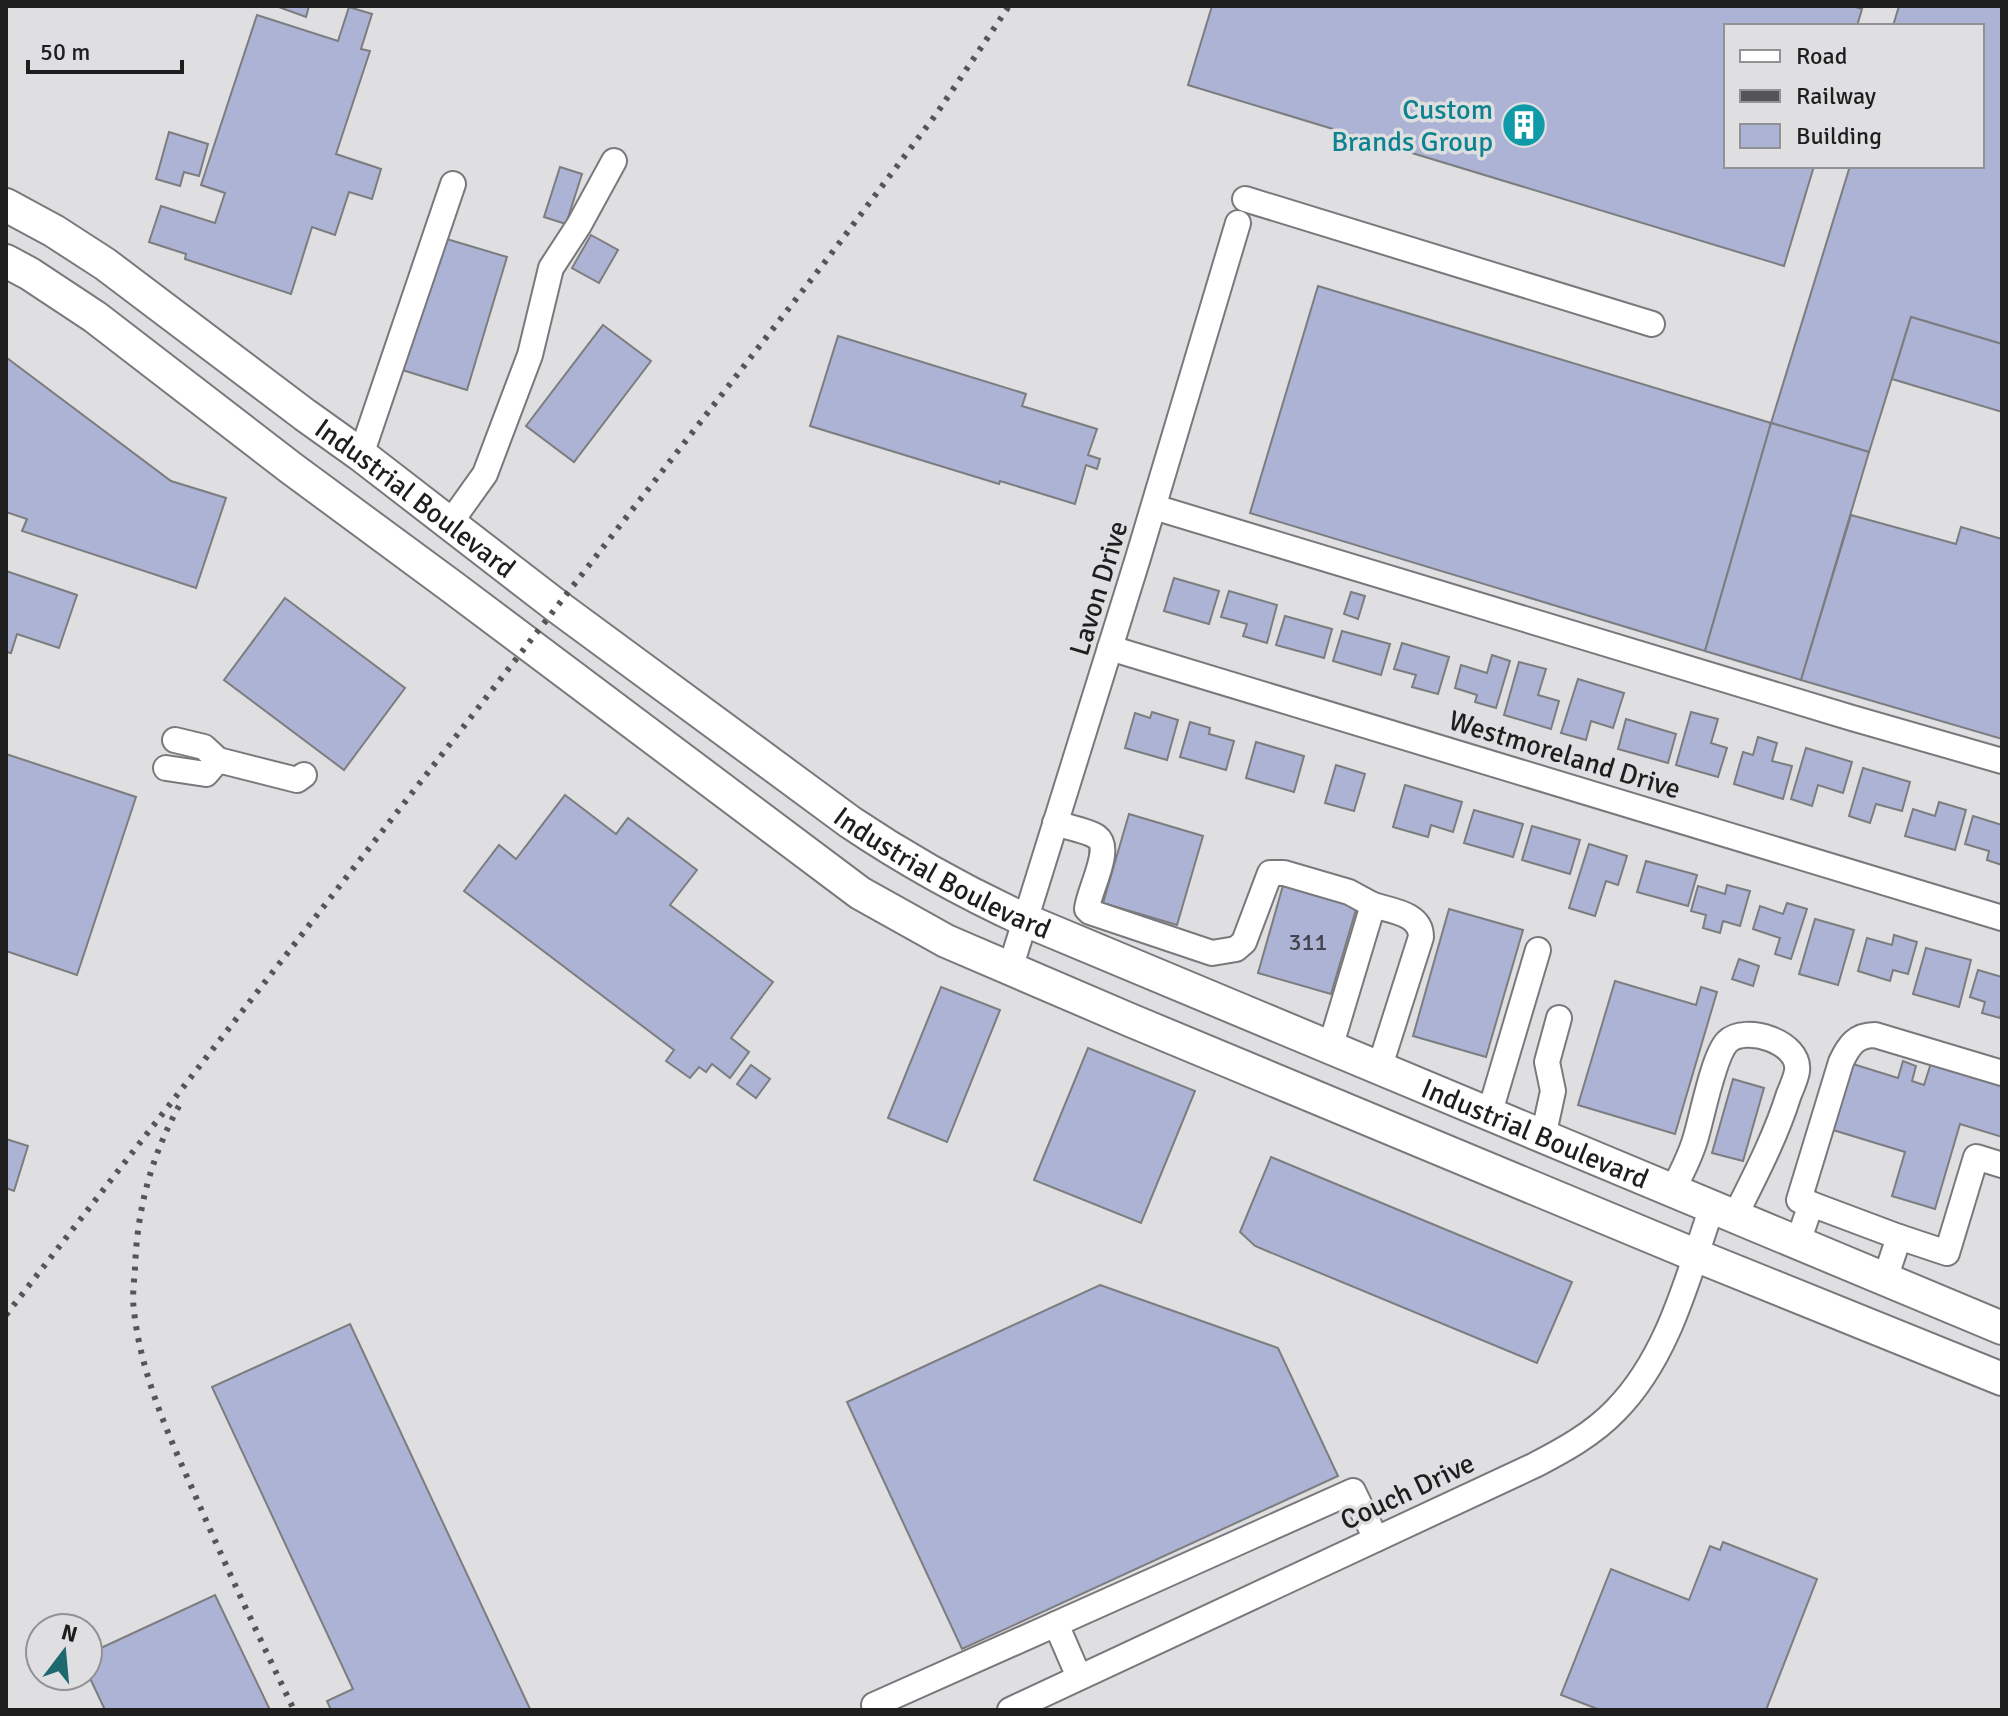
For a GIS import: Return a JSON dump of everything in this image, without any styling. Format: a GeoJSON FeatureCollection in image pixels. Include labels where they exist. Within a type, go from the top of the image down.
{"type":"FeatureCollection","features":[{"type":"Feature","properties":{"kind":"main road","name":"Industrial Boulevard"},"geometry":{"type":"LineString","coordinates":[[6,205],[105,264],[558,607],[850,822],[933,875],[1025,920],[1198,994],[1885,1279],[2001,1323]]}},
{"type":"Feature","properties":{"kind":"main road","name":"Industrial Boulevard"},"geometry":{"type":"LineString","coordinates":[[6,261],[95,317],[283,462],[860,893],[946,941],[1143,1026],[2002,1379]]}},
{"type":"Feature","properties":{"kind":"main road"},"geometry":{"type":"LineString","coordinates":[[305,415],[283,462],[329,475],[398,526],[412,532],[450,523]]}},
{"type":"Feature","properties":{"kind":"street"},"geometry":{"type":"LineString","coordinates":[[450,523],[485,474],[530,355],[551,268],[614,161]]}},
{"type":"Feature","properties":{"kind":"street"},"geometry":{"type":"LineString","coordinates":[[361,455],[453,184]]}},
{"type":"Feature","properties":{"kind":"street"},"geometry":{"type":"LineString","coordinates":[[1245,199],[1652,324]]}},
{"type":"Feature","properties":{"kind":"street","name":"Lavon Drive"},"geometry":{"type":"LineString","coordinates":[[1010,969],[1154,507],[1238,223]]}},
{"type":"Feature","properties":{"kind":"street"},"geometry":{"type":"LineString","coordinates":[[1154,507],[2002,761]]}},
{"type":"Feature","properties":{"kind":"street","name":"Westmoreland Drive"},"geometry":{"type":"LineString","coordinates":[[1110,648],[2002,918]]}},
{"type":"Feature","properties":{"kind":"street"},"geometry":{"type":"LineString","coordinates":[[175,740],[204,747],[218,760],[297,780],[304,775]]}},
{"type":"Feature","properties":{"kind":"street"},"geometry":{"type":"LineString","coordinates":[[166,768],[206,774],[218,760]]}},
{"type":"Feature","properties":{"kind":"street"},"geometry":{"type":"LineString","coordinates":[[1055,823],[1097,837],[1102,843],[1104,852],[1088,900],[1087,909],[1090,912],[1212,953],[1236,949],[1244,942],[1270,873],[1284,873],[1349,892],[1416,922],[1421,929],[1421,937],[1379,1069]]}},
{"type":"Feature","properties":{"kind":"street"},"geometry":{"type":"LineString","coordinates":[[1330,1048],[1373,905]]}},
{"type":"Feature","properties":{"kind":"street"},"geometry":{"type":"LineString","coordinates":[[1489,1115],[1538,950]]}},
{"type":"Feature","properties":{"kind":"street"},"geometry":{"type":"LineString","coordinates":[[1198,994],[1212,953]]}},
{"type":"Feature","properties":{"kind":"street"},"geometry":{"type":"LineString","coordinates":[[1543,1137],[1553,1091],[1547,1062],[1559,1018]]}},
{"type":"Feature","properties":{"kind":"street","name":"Couch Drive"},"geometry":{"type":"LineString","coordinates":[[1010,1710],[1535,1465],[1570,1446],[1609,1416],[1631,1393],[1654,1358],[1695,1255],[1765,1156],[1797,1070],[1796,1057],[1786,1047],[1766,1037],[1743,1035],[1729,1040],[1720,1053],[1695,1143],[1673,1190]]}},
{"type":"Feature","properties":{"kind":"street"},"geometry":{"type":"LineString","coordinates":[[2002,1073],[1875,1035],[1857,1038],[1847,1048],[1841,1062],[1799,1200],[1947,1253],[1976,1157],[2002,1165]]}},
{"type":"Feature","properties":{"kind":"street"},"geometry":{"type":"LineString","coordinates":[[1798,1242],[1811,1204]]}},
{"type":"Feature","properties":{"kind":"street"},"geometry":{"type":"LineString","coordinates":[[1885,1279],[1899,1237]]}},
{"type":"Feature","properties":{"kind":"street"},"geometry":{"type":"LineString","coordinates":[[874,1705],[1353,1491],[1376,1539]]}},
{"type":"Feature","properties":{"kind":"street"},"geometry":{"type":"LineString","coordinates":[[1056,1624],[1079,1677]]}},
{"type":"Feature","properties":{"kind":"building"},"geometry":{"type":"Polygon","coordinates":[[[276,6],[309,6],[306,17],[276,6]]]}},
{"type":"Feature","properties":{"kind":"building","name":"Custom Brands Group"},"geometry":{"type":"Polygon","coordinates":[[[1212,6],[1852,6],[1862,9],[1858,24],[1724,24],[1724,168],[1813,168],[1784,266],[1188,85],[1212,6]]]}},
{"type":"Feature","properties":{"kind":"building"},"geometry":{"type":"Polygon","coordinates":[[[1899,6],[2002,6],[2002,344],[1911,317],[1869,452],[1771,423],[1849,168],[1984,168],[1984,24],[1894,24],[1899,6]]]}},
{"type":"Feature","properties":{"kind":"building"},"geometry":{"type":"Polygon","coordinates":[[[349,7],[372,14],[361,49],[370,51],[336,154],[381,169],[372,199],[349,192],[335,235],[312,227],[291,294],[185,259],[186,254],[149,242],[161,206],[215,223],[225,193],[201,185],[257,15],[338,41],[349,7]]]}},
{"type":"Feature","properties":{"kind":"building"},"geometry":{"type":"Polygon","coordinates":[[[169,132],[208,144],[199,176],[184,172],[180,186],[156,179],[169,132]]]}},
{"type":"Feature","properties":{"kind":"building"},"geometry":{"type":"Polygon","coordinates":[[[560,167],[582,174],[566,224],[544,217],[560,167]]]}},
{"type":"Feature","properties":{"kind":"building"},"geometry":{"type":"Polygon","coordinates":[[[591,235],[618,250],[599,283],[572,268],[591,235]]]}},
{"type":"Feature","properties":{"kind":"building"},"geometry":{"type":"Polygon","coordinates":[[[440,237],[507,257],[467,390],[399,369],[440,237]]]}},
{"type":"Feature","properties":{"kind":"building"},"geometry":{"type":"Polygon","coordinates":[[[1318,286],[1771,423],[1705,651],[1250,513],[1318,286]]]}},
{"type":"Feature","properties":{"kind":"building"},"geometry":{"type":"Polygon","coordinates":[[[1911,317],[2002,344],[2002,412],[1892,379],[1911,317]]]}},
{"type":"Feature","properties":{"kind":"building"},"geometry":{"type":"Polygon","coordinates":[[[603,325],[651,361],[574,462],[526,426],[603,325]]]}},
{"type":"Feature","properties":{"kind":"building"},"geometry":{"type":"Polygon","coordinates":[[[838,336],[1026,394],[1022,406],[1097,429],[1088,455],[1100,459],[1097,469],[1086,465],[1075,504],[810,426],[838,336]]]}},
{"type":"Feature","properties":{"kind":"building"},"geometry":{"type":"Polygon","coordinates":[[[7,358],[171,481],[226,498],[196,588],[22,531],[27,519],[6,512],[7,358]]]}},
{"type":"Feature","properties":{"kind":"building"},"geometry":{"type":"Polygon","coordinates":[[[1771,423],[1869,452],[1801,680],[1705,651],[1771,423]]]}},
{"type":"Feature","properties":{"kind":"building"},"geometry":{"type":"Polygon","coordinates":[[[1851,515],[1956,544],[1961,527],[2002,539],[2002,739],[1801,680],[1851,515]]]}},
{"type":"Feature","properties":{"kind":"building"},"geometry":{"type":"Polygon","coordinates":[[[6,571],[77,595],[59,648],[17,634],[11,653],[6,652],[6,571]]]}},
{"type":"Feature","properties":{"kind":"building"},"geometry":{"type":"Polygon","coordinates":[[[1174,578],[1219,591],[1209,624],[1164,611],[1174,578]]]}},
{"type":"Feature","properties":{"kind":"building"},"geometry":{"type":"Polygon","coordinates":[[[1229,591],[1277,605],[1267,643],[1243,636],[1247,624],[1221,617],[1229,591]]]}},
{"type":"Feature","properties":{"kind":"building"},"geometry":{"type":"Polygon","coordinates":[[[1351,592],[1365,596],[1358,619],[1344,614],[1351,592]]]}},
{"type":"Feature","properties":{"kind":"building"},"geometry":{"type":"Polygon","coordinates":[[[285,598],[405,688],[344,770],[224,680],[285,598]]]}},
{"type":"Feature","properties":{"kind":"building"},"geometry":{"type":"Polygon","coordinates":[[[1285,616],[1332,629],[1324,658],[1276,645],[1285,616]]]}},
{"type":"Feature","properties":{"kind":"building"},"geometry":{"type":"Polygon","coordinates":[[[1342,631],[1390,644],[1381,675],[1333,661],[1342,631]]]}},
{"type":"Feature","properties":{"kind":"building"},"geometry":{"type":"Polygon","coordinates":[[[1402,643],[1449,657],[1438,694],[1412,687],[1416,675],[1394,669],[1402,643]]]}},
{"type":"Feature","properties":{"kind":"building"},"geometry":{"type":"Polygon","coordinates":[[[1492,655],[1510,661],[1496,708],[1475,702],[1477,695],[1455,688],[1461,665],[1487,673],[1492,655]]]}},
{"type":"Feature","properties":{"kind":"building"},"geometry":{"type":"Polygon","coordinates":[[[1519,662],[1546,669],[1538,695],[1559,701],[1551,729],[1504,715],[1519,662]]]}},
{"type":"Feature","properties":{"kind":"building"},"geometry":{"type":"Polygon","coordinates":[[[1578,679],[1624,693],[1613,728],[1591,721],[1586,740],[1561,733],[1578,679]]]}},
{"type":"Feature","properties":{"kind":"building"},"geometry":{"type":"Polygon","coordinates":[[[1152,712],[1178,720],[1167,760],[1125,748],[1135,713],[1150,718],[1152,712]]]}},
{"type":"Feature","properties":{"kind":"building"},"geometry":{"type":"Polygon","coordinates":[[[1691,712],[1718,719],[1711,743],[1727,748],[1718,777],[1676,765],[1691,712]]]}},
{"type":"Feature","properties":{"kind":"building"},"geometry":{"type":"Polygon","coordinates":[[[1626,719],[1676,734],[1668,763],[1618,749],[1626,719]]]}},
{"type":"Feature","properties":{"kind":"building"},"geometry":{"type":"Polygon","coordinates":[[[1190,722],[1210,728],[1209,734],[1234,741],[1226,770],[1180,757],[1190,722]]]}},
{"type":"Feature","properties":{"kind":"building"},"geometry":{"type":"Polygon","coordinates":[[[1758,737],[1777,743],[1772,761],[1792,766],[1783,799],[1734,784],[1743,752],[1753,755],[1758,737]]]}},
{"type":"Feature","properties":{"kind":"building"},"geometry":{"type":"Polygon","coordinates":[[[1256,742],[1304,756],[1294,792],[1246,778],[1256,742]]]}},
{"type":"Feature","properties":{"kind":"building"},"geometry":{"type":"Polygon","coordinates":[[[1806,748],[1852,762],[1843,793],[1818,785],[1812,806],[1791,799],[1806,748]]]}},
{"type":"Feature","properties":{"kind":"building"},"geometry":{"type":"Polygon","coordinates":[[[6,754],[136,797],[77,975],[6,951],[6,754]]]}},
{"type":"Feature","properties":{"kind":"building"},"geometry":{"type":"Polygon","coordinates":[[[1336,765],[1365,774],[1354,811],[1325,803],[1336,765]]]}},
{"type":"Feature","properties":{"kind":"building"},"geometry":{"type":"Polygon","coordinates":[[[1863,768],[1910,782],[1902,811],[1876,804],[1870,823],[1849,816],[1863,768]]]}},
{"type":"Feature","properties":{"kind":"building"},"geometry":{"type":"Polygon","coordinates":[[[1405,785],[1462,802],[1453,832],[1431,825],[1428,837],[1393,827],[1405,785]]]}},
{"type":"Feature","properties":{"kind":"building"},"geometry":{"type":"Polygon","coordinates":[[[565,795],[616,834],[628,818],[697,870],[670,905],[773,982],[731,1038],[749,1052],[730,1078],[712,1064],[706,1072],[699,1067],[690,1078],[666,1061],[674,1050],[464,891],[499,845],[516,859],[565,795]]]}},
{"type":"Feature","properties":{"kind":"building"},"geometry":{"type":"Polygon","coordinates":[[[1939,802],[1966,810],[1955,850],[1905,836],[1913,809],[1935,816],[1939,802]]]}},
{"type":"Feature","properties":{"kind":"building"},"geometry":{"type":"Polygon","coordinates":[[[1474,810],[1523,824],[1513,857],[1464,843],[1474,810]]]}},
{"type":"Feature","properties":{"kind":"building"},"geometry":{"type":"Polygon","coordinates":[[[1129,814],[1203,836],[1177,925],[1103,903],[1129,814]]]}},
{"type":"Feature","properties":{"kind":"building"},"geometry":{"type":"Polygon","coordinates":[[[1973,816],[2002,825],[2002,865],[1987,860],[1989,851],[1965,844],[1973,816]]]}},
{"type":"Feature","properties":{"kind":"building"},"geometry":{"type":"Polygon","coordinates":[[[1532,826],[1580,840],[1570,874],[1522,860],[1532,826]]]}},
{"type":"Feature","properties":{"kind":"building"},"geometry":{"type":"Polygon","coordinates":[[[1589,844],[1627,856],[1618,885],[1606,881],[1595,916],[1569,908],[1589,844]]]}},
{"type":"Feature","properties":{"kind":"building"},"geometry":{"type":"Polygon","coordinates":[[[1646,861],[1697,875],[1688,906],[1637,892],[1646,861]]]}},
{"type":"Feature","properties":{"kind":"building"},"geometry":{"type":"Polygon","coordinates":[[[1284,882],[1358,903],[1331,994],[1258,973],[1284,882]]]}},
{"type":"Feature","properties":{"kind":"building"},"geometry":{"type":"Polygon","coordinates":[[[1727,885],[1750,891],[1740,926],[1723,921],[1720,933],[1703,928],[1706,915],[1691,911],[1698,886],[1725,894],[1727,885]]]}},
{"type":"Feature","properties":{"kind":"building"},"geometry":{"type":"Polygon","coordinates":[[[1787,903],[1807,909],[1791,959],[1775,954],[1780,938],[1753,929],[1760,906],[1783,914],[1787,903]]]}},
{"type":"Feature","properties":{"kind":"building"},"geometry":{"type":"Polygon","coordinates":[[[1449,909],[1523,930],[1486,1057],[1413,1036],[1449,909]]]}},
{"type":"Feature","properties":{"kind":"building"},"geometry":{"type":"Polygon","coordinates":[[[1815,919],[1854,930],[1838,985],[1799,974],[1815,919]]]}},
{"type":"Feature","properties":{"kind":"building"},"geometry":{"type":"Polygon","coordinates":[[[1894,935],[1917,942],[1908,974],[1893,970],[1890,981],[1858,971],[1867,938],[1892,945],[1894,935]]]}},
{"type":"Feature","properties":{"kind":"building"},"geometry":{"type":"Polygon","coordinates":[[[1926,948],[1971,960],[1959,1007],[1913,994],[1926,948]]]}},
{"type":"Feature","properties":{"kind":"building"},"geometry":{"type":"Polygon","coordinates":[[[1739,959],[1759,966],[1753,986],[1732,979],[1739,959]]]}},
{"type":"Feature","properties":{"kind":"building"},"geometry":{"type":"Polygon","coordinates":[[[1978,970],[2002,977],[2000,1018],[1982,1013],[1985,1002],[1970,997],[1978,970]]]}},
{"type":"Feature","properties":{"kind":"building"},"geometry":{"type":"Polygon","coordinates":[[[1615,981],[1696,1005],[1701,987],[1717,992],[1675,1134],[1578,1105],[1615,981]]]}},
{"type":"Feature","properties":{"kind":"building"},"geometry":{"type":"Polygon","coordinates":[[[941,987],[1000,1010],[947,1142],[888,1118],[941,987]]]}},
{"type":"Feature","properties":{"kind":"building"},"geometry":{"type":"Polygon","coordinates":[[[1088,1048],[1195,1091],[1141,1223],[1034,1180],[1088,1048]]]}},
{"type":"Feature","properties":{"kind":"building"},"geometry":{"type":"Polygon","coordinates":[[[1932,1060],[2002,1081],[2002,1137],[1960,1124],[1935,1209],[1892,1196],[1905,1152],[1833,1130],[1853,1064],[1898,1078],[1903,1061],[1916,1066],[1912,1081],[1924,1085],[1932,1060]]]}},
{"type":"Feature","properties":{"kind":"building"},"geometry":{"type":"Polygon","coordinates":[[[751,1065],[770,1079],[756,1098],[737,1084],[751,1065]]]}},
{"type":"Feature","properties":{"kind":"building"},"geometry":{"type":"Polygon","coordinates":[[[1733,1079],[1764,1088],[1743,1161],[1712,1153],[1733,1079]]]}},
{"type":"Feature","properties":{"kind":"building"},"geometry":{"type":"Polygon","coordinates":[[[6,1139],[28,1146],[14,1191],[6,1188],[6,1139]]]}},
{"type":"Feature","properties":{"kind":"building"},"geometry":{"type":"Polygon","coordinates":[[[1271,1157],[1572,1282],[1537,1363],[1255,1246],[1240,1232],[1271,1157]]]}},
{"type":"Feature","properties":{"kind":"building"},"geometry":{"type":"Polygon","coordinates":[[[1100,1285],[1278,1348],[1338,1476],[962,1649],[847,1402],[1100,1285]]]}},
{"type":"Feature","properties":{"kind":"building"},"geometry":{"type":"Polygon","coordinates":[[[350,1324],[530,1709],[331,1710],[327,1701],[353,1689],[212,1387],[350,1324]]]}},
{"type":"Feature","properties":{"kind":"building"},"geometry":{"type":"Polygon","coordinates":[[[1723,1542],[1817,1579],[1766,1710],[1600,1710],[1561,1695],[1611,1569],[1689,1600],[1710,1546],[1720,1550],[1723,1542]]]}},
{"type":"Feature","properties":{"kind":"building"},"geometry":{"type":"Polygon","coordinates":[[[215,1595],[270,1710],[105,1710],[96,1692],[104,1692],[104,1647],[215,1595]]]}},
{"type":"Feature","properties":{"kind":"railway"},"geometry":{"type":"LineString","coordinates":[[6,1315],[828,258],[937,113],[1009,6]]}},
{"type":"Feature","properties":{"kind":"railway"},"geometry":{"type":"LineString","coordinates":[[179,1106],[153,1164],[142,1205],[133,1290],[138,1335],[157,1405],[175,1450],[294,1710]]}},
{"type":"Feature","properties":{"kind":"place","name":"Custom Brands Group"},"geometry":{"type":"Point","coordinates":[1524,125]}}]}
